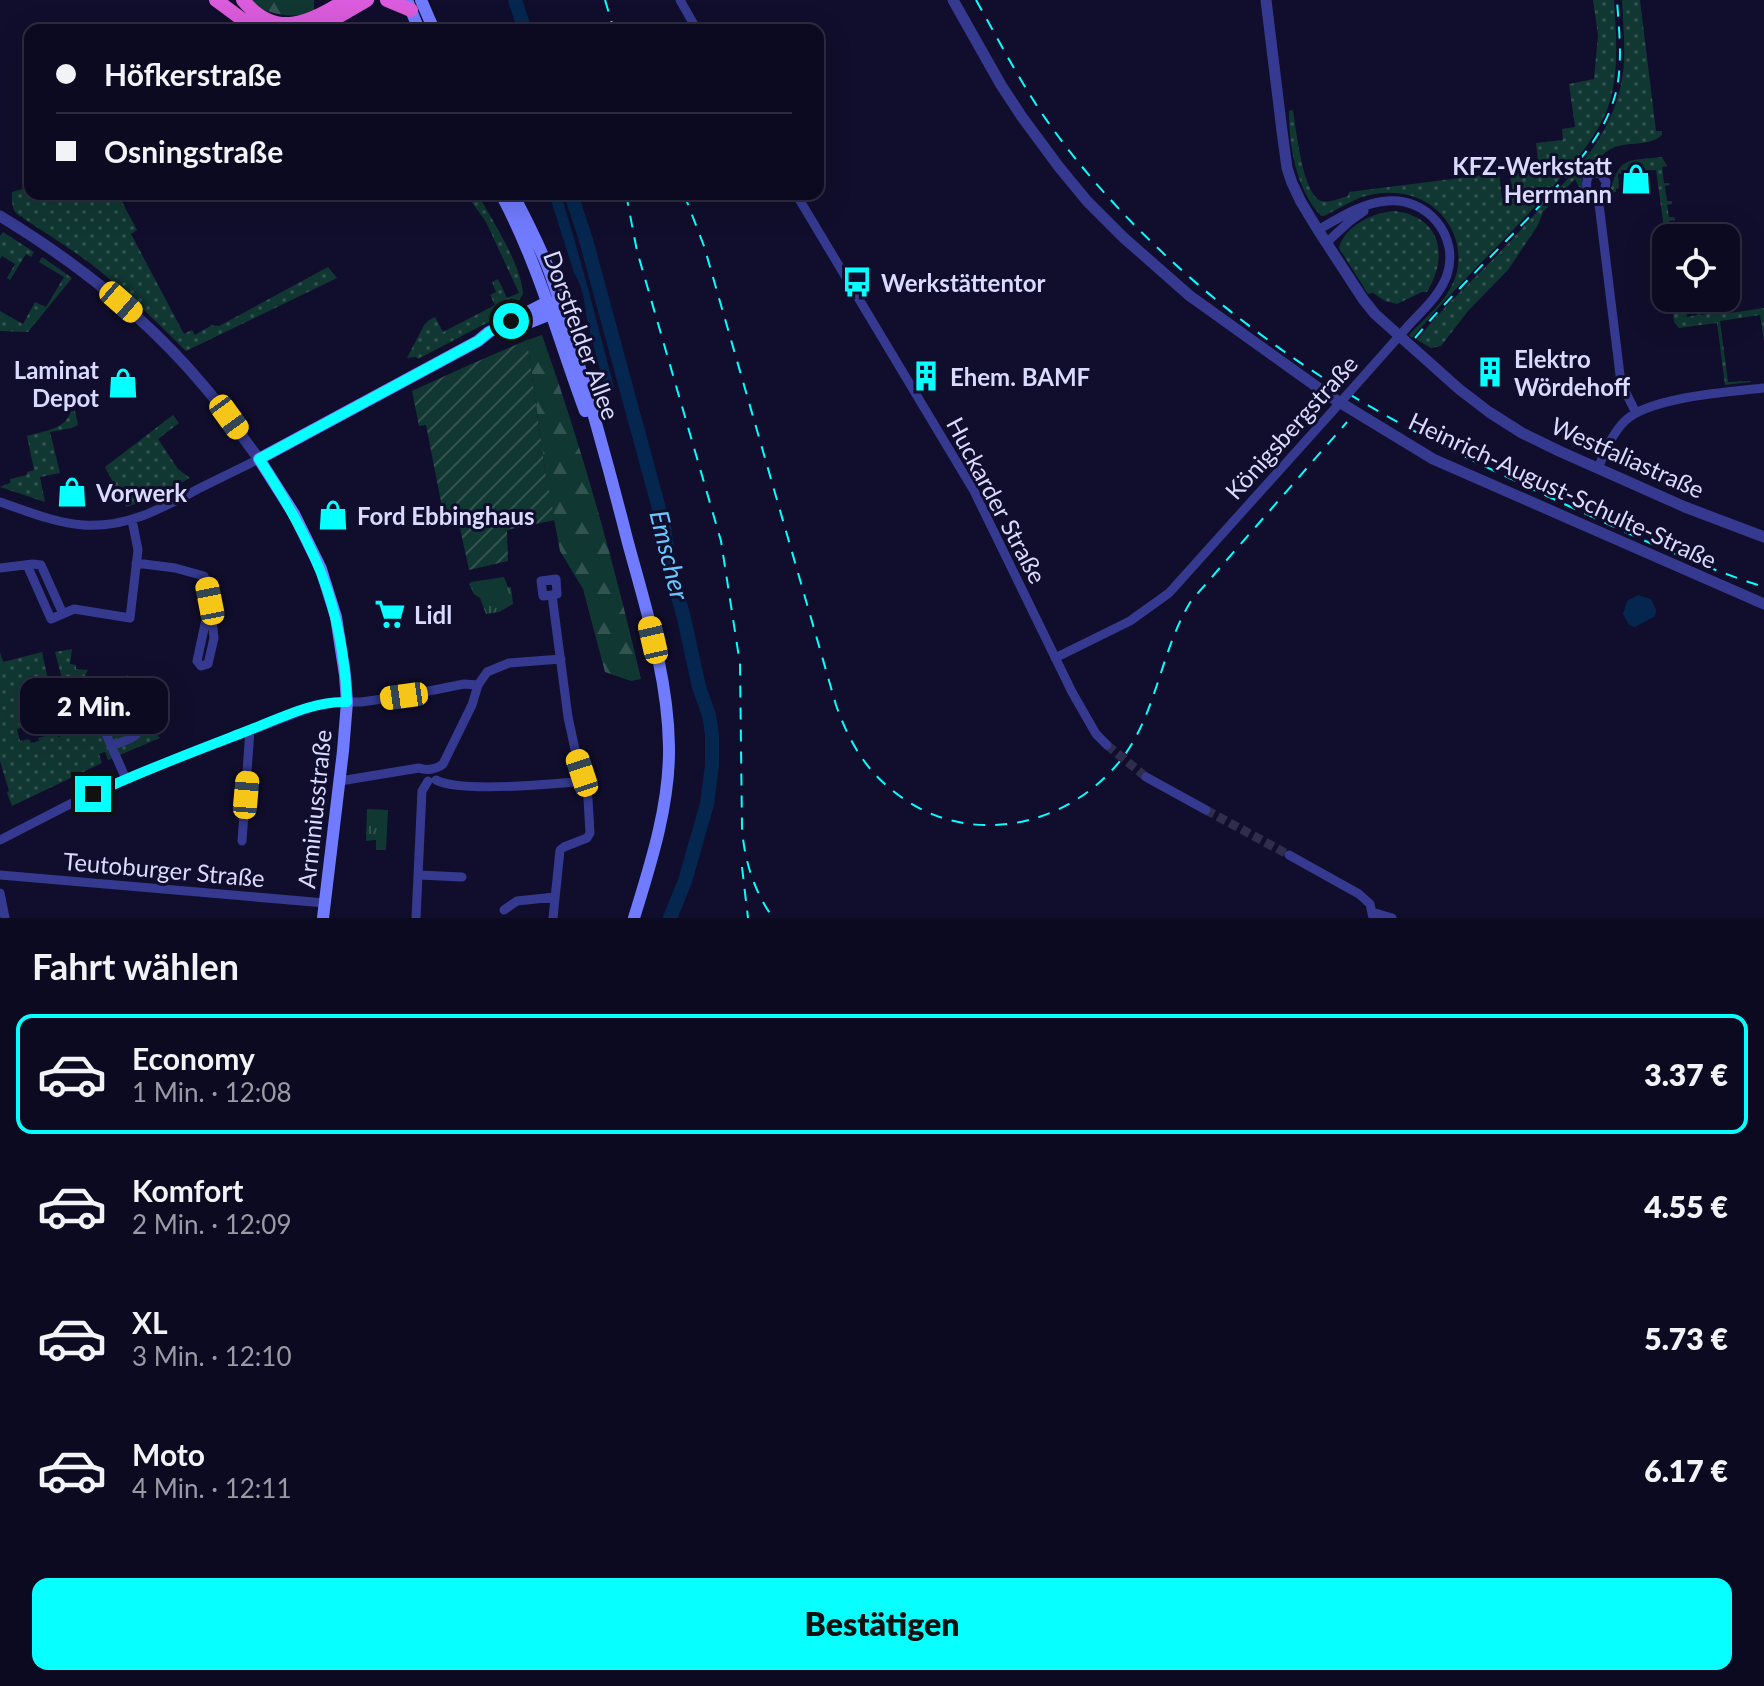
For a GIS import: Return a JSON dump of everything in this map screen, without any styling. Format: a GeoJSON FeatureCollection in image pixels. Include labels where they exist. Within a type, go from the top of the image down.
{"type":"FeatureCollection","features":[{"type":"Feature","properties":{"kind":"highway"},"geometry":{"type":"LineString","coordinates":[[216,0],[249,24]]}},
{"type":"Feature","properties":{"kind":"highway"},"geometry":{"type":"LineString","coordinates":[[243,0],[261,18],[289,24],[321,16],[346,0]]}},
{"type":"Feature","properties":{"kind":"highway"},"geometry":{"type":"LineString","coordinates":[[326,24],[367,0]]}},
{"type":"Feature","properties":{"kind":"highway"},"geometry":{"type":"LineString","coordinates":[[387,0],[413,3]]}},
{"type":"Feature","properties":{"kind":"main road"},"geometry":{"type":"LineString","coordinates":[[413,3],[418,24]]}},
{"type":"Feature","properties":{"kind":"main road"},"geometry":{"type":"LineString","coordinates":[[413,3],[429,24]]}},
{"type":"Feature","properties":{"kind":"main road","name":"Dorstfelder Allee"},"geometry":{"type":"LineString","coordinates":[[504,200],[553,306],[615,493],[667,708],[670,748],[666,794],[634,918]]}},
{"type":"Feature","properties":{"kind":"main road","name":"Dorstfelder Allee"},"geometry":{"type":"LineString","coordinates":[[516,200],[546,262],[553,306]]}},
{"type":"Feature","properties":{"kind":"main road"},"geometry":{"type":"LineString","coordinates":[[259,459],[478,341],[490,339],[553,306]]}},
{"type":"Feature","properties":{"kind":"main road","name":"Arminiusstraße"},"geometry":{"type":"LineString","coordinates":[[259,459],[300,524],[326,582],[345,675],[347,702],[340,781],[323,918]]}},
{"type":"Feature","properties":{"kind":"street"},"geometry":{"type":"LineString","coordinates":[[680,0],[694,24]]}},
{"type":"Feature","properties":{"kind":"street","name":"Heinrich-August-Schulte-Straße"},"geometry":{"type":"LineString","coordinates":[[953,0],[1001,85],[1059,167],[1116,231],[1190,296],[1331,397],[1433,459],[1764,604]]}},
{"type":"Feature","properties":{"kind":"street","name":"Westfaliastraße"},"geometry":{"type":"LineString","coordinates":[[1266,0],[1287,168],[1301,202],[1375,314],[1459,389],[1522,433],[1685,507],[1764,537]]}},
{"type":"Feature","properties":{"kind":"street","name":"Huckarder Straße"},"geometry":{"type":"LineString","coordinates":[[800,200],[974,491],[1085,716],[1107,745]]}},
{"type":"Feature","properties":{"kind":"street"},"geometry":{"type":"LineString","coordinates":[[1318,230],[1360,207],[1381,201]]}},
{"type":"Feature","properties":{"kind":"street"},"geometry":{"type":"LineString","coordinates":[[1326,243],[1357,215],[1381,201]]}},
{"type":"Feature","properties":{"kind":"street","name":"Königsbergstraße"},"geometry":{"type":"LineString","coordinates":[[1055,658],[1130,621],[1169,593],[1432,300],[1449,268],[1449,248],[1442,229],[1424,209],[1404,201],[1381,201]]}},
{"type":"Feature","properties":{"kind":"street"},"geometry":{"type":"LineString","coordinates":[[1599,204],[1620,375],[1636,413]]}},
{"type":"Feature","properties":{"kind":"street","name":"Arminiusstraße"},"geometry":{"type":"LineString","coordinates":[[0,216],[58,253],[137,316],[182,360],[259,459]]}},
{"type":"Feature","properties":{"kind":"street"},"geometry":{"type":"LineString","coordinates":[[1598,468],[1619,428],[1636,413],[1672,401],[1764,388]]}},
{"type":"Feature","properties":{"kind":"street"},"geometry":{"type":"LineString","coordinates":[[0,502],[80,525],[113,524],[170,505],[259,459]]}},
{"type":"Feature","properties":{"kind":"street"},"geometry":{"type":"LineString","coordinates":[[0,568],[27,565],[51,619],[74,609],[130,618],[137,539],[132,520]]}},
{"type":"Feature","properties":{"kind":"street"},"geometry":{"type":"LineString","coordinates":[[136,563],[175,568],[204,576],[210,601],[214,638],[208,664],[201,666],[197,661],[210,601]]}},
{"type":"Feature","properties":{"kind":"street"},"geometry":{"type":"LineString","coordinates":[[552,595],[568,717],[585,781],[590,834],[584,840],[560,850],[553,918]]}},
{"type":"Feature","properties":{"kind":"street"},"geometry":{"type":"LineString","coordinates":[[416,918],[422,791],[431,775],[443,764],[472,705],[478,685],[487,672],[509,663],[561,659]]}},
{"type":"Feature","properties":{"kind":"street"},"geometry":{"type":"LineString","coordinates":[[0,840],[126,779],[312,707],[332,702],[404,696],[464,684],[478,685]]}},
{"type":"Feature","properties":{"kind":"street"},"geometry":{"type":"LineString","coordinates":[[111,746],[135,736],[140,728],[126,694],[119,690],[91,700],[111,746],[126,779]]}},
{"type":"Feature","properties":{"kind":"street"},"geometry":{"type":"LineString","coordinates":[[242,841],[250,730]]}},
{"type":"Feature","properties":{"kind":"street"},"geometry":{"type":"LineString","coordinates":[[340,781],[419,768],[447,784],[488,786],[585,781]]}},
{"type":"Feature","properties":{"kind":"street"},"geometry":{"type":"LineString","coordinates":[[1146,777],[1206,810]]}},
{"type":"Feature","properties":{"kind":"street"},"geometry":{"type":"LineString","coordinates":[[1289,855],[1359,894],[1366,899],[1373,915],[1392,918]]}},
{"type":"Feature","properties":{"kind":"street","name":"Teutoburger Straße"},"geometry":{"type":"LineString","coordinates":[[0,875],[325,903]]}},
{"type":"Feature","properties":{"kind":"street"},"geometry":{"type":"LineString","coordinates":[[419,875],[462,877]]}},
{"type":"Feature","properties":{"kind":"street"},"geometry":{"type":"LineString","coordinates":[[0,893],[5,918]]}},
{"type":"Feature","properties":{"kind":"street"},"geometry":{"type":"LineString","coordinates":[[504,910],[517,901],[555,897]]}},
{"type":"Feature","properties":{"kind":"green space"},"geometry":{"type":"Polygon","coordinates":[[[252,0],[314,0],[314,11],[293,16],[278,14],[257,8],[252,0]]]}},
{"type":"Feature","properties":{"kind":"green space"},"geometry":{"type":"Polygon","coordinates":[[[1593,0],[1614,0],[1615,12],[1615,73],[1611,98],[1600,124],[1586,147],[1551,189],[1413,337],[1409,336],[1440,304],[1453,283],[1458,256],[1452,230],[1436,209],[1401,194],[1362,197],[1321,216],[1300,180],[1290,138],[1289,111],[1293,110],[1305,175],[1315,197],[1322,201],[1348,196],[1349,192],[1499,173],[1502,198],[1512,197],[1510,174],[1539,170],[1536,143],[1563,140],[1562,129],[1575,127],[1569,84],[1594,79],[1598,35],[1593,0]]]}},
{"type":"Feature","properties":{"kind":"green space"},"geometry":{"type":"Polygon","coordinates":[[[1622,0],[1640,0],[1656,131],[1662,131],[1662,135],[1651,141],[1619,146],[1605,153],[1583,177],[1587,198],[1575,179],[1543,212],[1538,225],[1508,270],[1468,311],[1441,346],[1431,348],[1417,340],[1571,175],[1601,135],[1616,103],[1623,75],[1622,0]]]}},
{"type":"Feature","properties":{"kind":"green space"},"geometry":{"type":"Polygon","coordinates":[[[1662,157],[1667,166],[1662,167],[1664,183],[1670,185],[1665,186],[1667,201],[1672,201],[1667,205],[1669,217],[1675,220],[1669,221],[1670,224],[1663,224],[1656,170],[1618,174],[1619,188],[1610,193],[1617,172],[1633,160],[1662,157]]]}},
{"type":"Feature","properties":{"kind":"green space"},"geometry":{"type":"Polygon","coordinates":[[[24,189],[24,200],[121,200],[137,230],[131,234],[184,334],[192,330],[195,335],[212,325],[219,326],[328,267],[337,278],[186,351],[90,263],[17,214],[12,204],[12,192],[24,189]]]}},
{"type":"Feature","properties":{"kind":"green space"},"geometry":{"type":"Polygon","coordinates":[[[470,200],[481,200],[512,257],[523,294],[515,308],[418,359],[407,358],[428,321],[435,317],[443,332],[495,305],[490,295],[496,292],[492,282],[498,279],[507,298],[519,293],[486,222],[470,200]]]}},
{"type":"Feature","properties":{"kind":"green space"},"geometry":{"type":"Polygon","coordinates":[[[1395,211],[1422,221],[1431,230],[1439,252],[1438,265],[1427,292],[1397,304],[1373,293],[1368,294],[1339,248],[1353,227],[1378,214],[1395,211]]]}},
{"type":"Feature","properties":{"kind":"green space"},"geometry":{"type":"Polygon","coordinates":[[[3,232],[34,252],[31,257],[26,254],[10,280],[7,278],[15,264],[2,256],[0,259],[0,236],[3,232]]]}},
{"type":"Feature","properties":{"kind":"green space"},"geometry":{"type":"Polygon","coordinates":[[[42,257],[72,278],[28,332],[0,331],[0,311],[23,324],[35,302],[46,307],[64,277],[39,262],[42,257]]]}},
{"type":"Feature","properties":{"kind":"green space"},"geometry":{"type":"Polygon","coordinates":[[[1764,308],[1764,341],[1760,315],[1720,321],[1728,382],[1751,382],[1725,385],[1717,323],[1679,328],[1674,322],[1673,312],[1686,312],[1687,317],[1697,315],[1697,312],[1701,315],[1764,308]]]}},
{"type":"Feature","properties":{"kind":"green space"},"geometry":{"type":"Polygon","coordinates":[[[542,335],[596,506],[641,679],[631,681],[605,672],[583,589],[560,551],[527,340],[542,335]]]}},
{"type":"Feature","properties":{"kind":"green space"},"geometry":{"type":"Polygon","coordinates":[[[527,340],[555,520],[507,530],[508,561],[469,570],[456,510],[443,512],[426,425],[419,426],[412,391],[527,340]]]}},
{"type":"Feature","properties":{"kind":"green space"},"geometry":{"type":"Polygon","coordinates":[[[71,411],[75,411],[78,425],[50,432],[60,473],[40,477],[45,502],[0,487],[10,483],[10,479],[34,470],[27,436],[59,426],[71,411]]]}},
{"type":"Feature","properties":{"kind":"green space"},"geometry":{"type":"Polygon","coordinates":[[[173,415],[179,423],[158,439],[178,469],[190,478],[151,499],[126,507],[105,467],[173,415]]]}},
{"type":"Feature","properties":{"kind":"green space"},"geometry":{"type":"Polygon","coordinates":[[[504,577],[508,587],[511,587],[513,604],[499,612],[486,614],[480,598],[469,584],[504,577]]]}},
{"type":"Feature","properties":{"kind":"green space"},"geometry":{"type":"Polygon","coordinates":[[[72,649],[70,664],[76,665],[76,669],[88,670],[83,679],[89,692],[128,675],[140,694],[154,732],[160,738],[108,760],[105,752],[99,754],[102,763],[12,806],[0,761],[0,652],[3,662],[42,652],[48,693],[51,693],[54,702],[68,701],[55,652],[72,649]],[[71,716],[17,729],[20,741],[29,739],[31,743],[57,733],[58,737],[66,735],[65,731],[75,729],[71,716]]]}},
{"type":"Feature","properties":{"kind":"green space"},"geometry":{"type":"Polygon","coordinates":[[[367,809],[388,810],[386,850],[376,850],[376,840],[366,841],[367,809]]]}},
{"type":"Feature","properties":{"kind":"water"},"geometry":{"type":"Polygon","coordinates":[[[551,200],[562,200],[613,388],[604,388],[582,292],[551,200]]]}},
{"type":"Feature","properties":{"kind":"water"},"geometry":{"type":"Polygon","coordinates":[[[1638,595],[1651,599],[1656,610],[1655,616],[1635,627],[1629,625],[1623,614],[1627,601],[1638,595]]]}},
{"type":"Feature","properties":{"kind":"waterway","name":"Emscher"},"geometry":{"type":"LineString","coordinates":[[515,0],[523,24]]}},
{"type":"Feature","properties":{"kind":"waterway","name":"Emscher"},"geometry":{"type":"LineString","coordinates":[[573,200],[664,527],[670,567],[712,734],[707,804],[685,881],[670,918]]}},
{"type":"Feature","properties":{"kind":"tunnel"},"geometry":{"type":"LineString","coordinates":[[1107,745],[1146,777]]}},
{"type":"Feature","properties":{"kind":"tunnel"},"geometry":{"type":"LineString","coordinates":[[1206,810],[1289,855]]}},
{"type":"Feature","properties":{"kind":"railway"},"geometry":{"type":"LineString","coordinates":[[605,0],[612,24]]}},
{"type":"Feature","properties":{"kind":"railway"},"geometry":{"type":"LineString","coordinates":[[976,0],[1034,101],[1077,160],[1154,245],[1242,321],[1337,386],[1425,437],[1628,533],[1764,587]]}},
{"type":"Feature","properties":{"kind":"railway"},"geometry":{"type":"LineString","coordinates":[[1415,338],[1554,190],[1599,133],[1612,106],[1618,81],[1620,46],[1617,0]]}},
{"type":"Feature","properties":{"kind":"railway"},"geometry":{"type":"LineString","coordinates":[[627,200],[637,251],[721,541],[740,664],[743,839],[755,886],[773,918]]}},
{"type":"Feature","properties":{"kind":"railway"},"geometry":{"type":"LineString","coordinates":[[686,200],[704,246],[841,718],[858,752],[882,781],[920,809],[950,820],[981,825],[1012,824],[1042,816],[1071,803],[1097,784],[1120,761],[1142,724],[1172,641],[1191,601],[1347,422]]}},
{"type":"Feature","properties":{"kind":"railway"},"geometry":{"type":"LineString","coordinates":[[742,867],[748,918]]}},
{"type":"Feature","properties":{"kind":"place","name":"KFZ-Werkstatt Herrmann"},"geometry":{"type":"Point","coordinates":[1636,179]}},
{"type":"Feature","properties":{"kind":"place","name":"Werkstättentor"},"geometry":{"type":"Point","coordinates":[857,282]}},
{"type":"Feature","properties":{"kind":"place","name":"Elektro Wördehoff"},"geometry":{"type":"Point","coordinates":[1490,372]}},
{"type":"Feature","properties":{"kind":"place","name":"Ehem. BAMF"},"geometry":{"type":"Point","coordinates":[926,376]}},
{"type":"Feature","properties":{"kind":"place","name":"Laminat Depot"},"geometry":{"type":"Point","coordinates":[123,383]}},
{"type":"Feature","properties":{"kind":"place","name":"Vorwerk"},"geometry":{"type":"Point","coordinates":[72,492]}},
{"type":"Feature","properties":{"kind":"place","name":"Ford Ebbinghaus"},"geometry":{"type":"Point","coordinates":[333,515]}},
{"type":"Feature","properties":{"kind":"place","name":"Lidl"},"geometry":{"type":"Point","coordinates":[390,614]}},
{"type":"Feature","properties":{"kind":"route"},"geometry":{"type":"LineString","coordinates":[[93,794],[188,753],[294,713],[332,702],[347,702],[339,634],[326,582],[300,524],[259,459],[511,321]]}}]}
